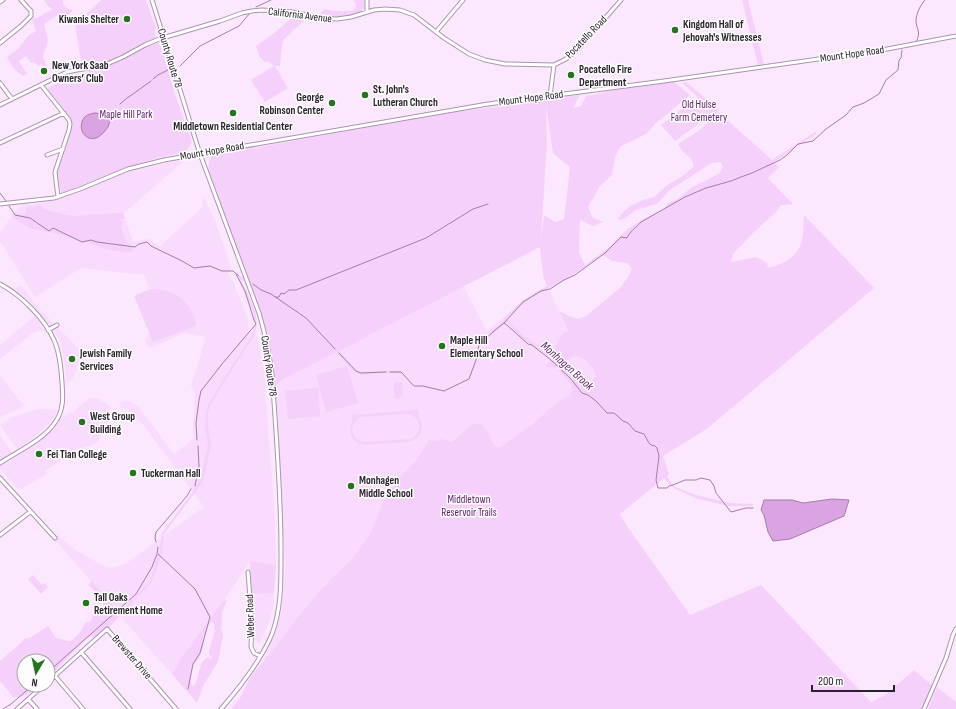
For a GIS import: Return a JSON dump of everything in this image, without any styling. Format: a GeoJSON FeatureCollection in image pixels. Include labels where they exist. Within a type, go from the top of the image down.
{"type":"FeatureCollection","features":[{"type":"Feature","properties":{"kind":"street"},"geometry":{"type":"LineString","coordinates":[[0,43],[31,16],[31,12],[21,0]]}},
{"type":"Feature","properties":{"kind":"street","name":"County Route 78"},"geometry":{"type":"LineString","coordinates":[[152,0],[200,154],[259,314],[266,337],[272,374],[280,493],[280,601],[277,618],[272,633],[260,656],[239,687],[221,709]]}},
{"type":"Feature","properties":{"kind":"street"},"geometry":{"type":"LineString","coordinates":[[367,0],[367,11]]}},
{"type":"Feature","properties":{"kind":"street"},"geometry":{"type":"LineString","coordinates":[[436,32],[463,0]]}},
{"type":"Feature","properties":{"kind":"street","name":"Pocatello Road"},"geometry":{"type":"LineString","coordinates":[[550,96],[554,65],[566,60],[579,48],[621,0]]}},
{"type":"Feature","properties":{"kind":"street","name":"California Avenue"},"geometry":{"type":"LineString","coordinates":[[0,105],[62,74],[110,63],[145,45],[164,38],[252,11],[282,11],[336,19],[347,18],[367,11],[395,9],[414,14],[444,38],[469,54],[494,63],[554,65]]}},
{"type":"Feature","properties":{"kind":"street","name":"Mount Hope Road"},"geometry":{"type":"LineString","coordinates":[[0,204],[38,201],[58,197],[109,176],[148,163],[488,104],[882,50],[956,36]]}},
{"type":"Feature","properties":{"kind":"street"},"geometry":{"type":"LineString","coordinates":[[0,83],[12,99]]}},
{"type":"Feature","properties":{"kind":"street"},"geometry":{"type":"LineString","coordinates":[[41,85],[69,120],[70,126],[55,172],[58,197]]}},
{"type":"Feature","properties":{"kind":"street"},"geometry":{"type":"LineString","coordinates":[[0,144],[64,113]]}},
{"type":"Feature","properties":{"kind":"street"},"geometry":{"type":"LineString","coordinates":[[47,155],[62,149]]}},
{"type":"Feature","properties":{"kind":"street"},"geometry":{"type":"LineString","coordinates":[[0,284],[29,306],[48,330],[56,345],[63,390],[61,411],[55,423],[41,437],[0,463]]}},
{"type":"Feature","properties":{"kind":"street"},"geometry":{"type":"LineString","coordinates":[[48,330],[57,325]]}},
{"type":"Feature","properties":{"kind":"street"},"geometry":{"type":"LineString","coordinates":[[0,478],[55,538]]}},
{"type":"Feature","properties":{"kind":"street"},"geometry":{"type":"LineString","coordinates":[[0,535],[30,512]]}},
{"type":"Feature","properties":{"kind":"street","name":"Weber Road"},"geometry":{"type":"LineString","coordinates":[[248,572],[252,625],[251,647],[254,653],[260,656]]}},
{"type":"Feature","properties":{"kind":"street","name":"Brewster Drive"},"geometry":{"type":"LineString","coordinates":[[56,675],[107,629],[176,709]]}},
{"type":"Feature","properties":{"kind":"street"},"geometry":{"type":"LineString","coordinates":[[924,709],[946,658],[956,629]]}},
{"type":"Feature","properties":{"kind":"street"},"geometry":{"type":"LineString","coordinates":[[81,652],[130,709]]}},
{"type":"Feature","properties":{"kind":"street"},"geometry":{"type":"LineString","coordinates":[[56,677],[84,709]]}},
{"type":"Feature","properties":{"kind":"street"},"geometry":{"type":"LineString","coordinates":[[17,709],[35,693]]}},
{"type":"Feature","properties":{"kind":"street"},"geometry":{"type":"LineString","coordinates":[[28,699],[37,709]]}},
{"type":"Feature","properties":{"kind":"shaded area"},"geometry":{"type":"Polygon","coordinates":[[[94,113],[110,114],[110,119],[108,127],[104,132],[98,137],[92,139],[86,137],[82,132],[81,125],[85,117],[94,113]]]}},
{"type":"Feature","properties":{"kind":"shaded area"},"geometry":{"type":"Polygon","coordinates":[[[186,159],[123,214],[133,242],[148,239],[160,246],[202,208],[203,196],[215,220],[231,267],[228,274],[234,284],[248,319],[249,332],[255,331],[259,342],[264,372],[275,520],[276,565],[250,561],[219,608],[182,657],[172,674],[119,615],[117,615],[114,607],[54,539],[58,535],[74,549],[100,564],[108,567],[115,567],[125,564],[204,507],[145,427],[127,408],[119,408],[122,401],[131,402],[139,407],[174,454],[194,438],[195,392],[191,386],[206,337],[184,333],[151,348],[145,342],[158,313],[144,275],[81,268],[35,297],[0,241],[0,233],[25,201],[30,205],[51,201],[110,176],[186,159]]]}},
{"type":"Feature","properties":{"kind":"shaded area"},"geometry":{"type":"Polygon","coordinates":[[[21,285],[40,310],[79,349],[80,357],[76,371],[73,378],[67,384],[61,342],[39,312],[27,299],[14,289],[21,285]]]}},
{"type":"Feature","properties":{"kind":"shaded area"},"geometry":{"type":"Polygon","coordinates":[[[463,286],[487,331],[527,299],[548,287],[570,337],[708,428],[663,456],[669,474],[620,514],[627,526],[266,656],[282,610],[285,572],[273,386],[285,378],[463,286]]]}},
{"type":"Feature","properties":{"kind":"shaded area"},"geometry":{"type":"Polygon","coordinates":[[[35,316],[46,331],[34,332],[0,359],[0,345],[35,316]]]}},
{"type":"Feature","properties":{"kind":"shaded area"},"geometry":{"type":"Polygon","coordinates":[[[0,375],[24,406],[0,417],[0,375]]]}},
{"type":"Feature","properties":{"kind":"shaded area"},"geometry":{"type":"Polygon","coordinates":[[[93,398],[99,399],[111,407],[109,409],[107,424],[98,442],[78,449],[45,471],[47,474],[19,490],[0,469],[0,464],[37,440],[70,412],[73,413],[79,406],[93,398]]]}},
{"type":"Feature","properties":{"kind":"shaded area"},"geometry":{"type":"Polygon","coordinates":[[[39,409],[57,410],[56,415],[51,422],[32,439],[17,449],[0,425],[10,418],[39,409]]]}},
{"type":"Feature","properties":{"kind":"shaded area"},"geometry":{"type":"Polygon","coordinates":[[[0,436],[12,452],[0,460],[0,436]]]}},
{"type":"Feature","properties":{"kind":"shaded area"},"geometry":{"type":"Polygon","coordinates":[[[832,499],[849,500],[844,516],[790,539],[773,541],[768,532],[764,515],[761,510],[764,500],[792,500],[803,503],[832,499]]]}},
{"type":"Feature","properties":{"kind":"shaded area"},"geometry":{"type":"Polygon","coordinates":[[[274,593],[274,602],[270,619],[260,643],[253,639],[254,621],[252,594],[274,593]]]}},
{"type":"Feature","properties":{"kind":"green space"},"geometry":{"type":"Polygon","coordinates":[[[44,0],[63,0],[63,4],[73,11],[63,19],[59,14],[44,24],[48,40],[43,56],[47,69],[41,64],[38,66],[34,62],[31,63],[26,56],[19,61],[27,74],[23,76],[14,69],[7,57],[18,49],[29,35],[36,31],[32,19],[37,18],[52,9],[44,0]]]}},
{"type":"Feature","properties":{"kind":"green space"},"geometry":{"type":"Polygon","coordinates":[[[101,0],[146,0],[156,28],[155,38],[114,59],[97,65],[82,67],[75,25],[101,0]]]}},
{"type":"Feature","properties":{"kind":"green space"},"geometry":{"type":"Polygon","coordinates":[[[353,0],[364,0],[364,7],[362,11],[357,14],[343,17],[317,16],[325,9],[333,11],[352,11],[356,7],[353,0]]]}},
{"type":"Feature","properties":{"kind":"green space"},"geometry":{"type":"Polygon","coordinates":[[[742,0],[748,0],[764,64],[758,65],[742,0]]]}},
{"type":"Feature","properties":{"kind":"green space"},"geometry":{"type":"Polygon","coordinates":[[[294,16],[306,19],[284,39],[280,66],[275,66],[288,88],[265,102],[251,80],[274,66],[268,61],[265,62],[260,57],[256,46],[294,16]]]}},
{"type":"Feature","properties":{"kind":"green space","name":"Maple Hill Park"},"geometry":{"type":"Polygon","coordinates":[[[157,41],[162,49],[175,94],[192,142],[186,152],[157,158],[124,168],[63,193],[60,190],[57,173],[72,128],[72,123],[67,113],[48,90],[48,88],[66,78],[88,73],[89,70],[109,65],[157,41]]]}},
{"type":"Feature","properties":{"kind":"green space"},"geometry":{"type":"Polygon","coordinates":[[[673,81],[690,95],[655,124],[646,134],[620,147],[615,157],[612,175],[600,186],[588,207],[593,218],[603,222],[593,226],[580,220],[579,253],[585,265],[606,250],[628,229],[664,209],[668,203],[678,199],[692,187],[720,173],[723,167],[721,162],[712,163],[670,190],[657,204],[636,210],[624,219],[618,220],[621,214],[630,206],[654,197],[670,183],[683,176],[694,166],[691,158],[683,152],[678,144],[707,123],[711,115],[675,141],[661,125],[698,97],[682,83],[686,82],[719,110],[717,111],[772,160],[816,132],[816,134],[774,162],[779,167],[768,178],[793,204],[781,205],[775,213],[733,254],[731,262],[756,257],[767,263],[768,268],[788,260],[796,253],[801,244],[804,215],[874,288],[708,428],[663,456],[669,474],[667,476],[675,487],[696,495],[730,503],[753,504],[753,506],[729,506],[695,498],[674,488],[664,478],[620,514],[690,615],[761,585],[871,702],[885,695],[914,670],[933,686],[923,709],[231,709],[240,698],[249,680],[264,661],[266,656],[269,656],[294,622],[323,587],[327,585],[329,581],[352,559],[371,533],[383,502],[402,475],[418,458],[429,440],[437,441],[442,439],[452,442],[474,424],[478,423],[481,424],[487,431],[492,442],[497,448],[501,447],[532,425],[556,403],[569,396],[572,391],[571,385],[557,368],[548,368],[546,366],[551,358],[523,339],[507,322],[477,347],[480,341],[504,321],[504,318],[521,302],[547,286],[543,275],[540,247],[339,351],[355,369],[360,372],[400,371],[403,373],[359,374],[353,371],[336,352],[285,378],[273,386],[264,331],[247,282],[241,280],[256,313],[256,328],[254,336],[210,406],[208,412],[208,426],[211,445],[203,481],[164,534],[162,553],[152,582],[98,639],[56,675],[56,672],[96,637],[88,637],[56,670],[56,653],[16,653],[16,693],[29,693],[18,698],[16,696],[14,698],[0,681],[0,661],[26,638],[28,639],[48,626],[56,638],[71,641],[79,634],[85,623],[91,621],[97,609],[104,609],[101,599],[88,585],[92,581],[114,607],[118,615],[150,581],[159,552],[162,533],[200,480],[208,445],[205,426],[208,405],[252,335],[255,324],[254,314],[238,278],[240,276],[245,278],[208,171],[210,156],[462,110],[464,111],[580,95],[573,108],[581,106],[586,96],[673,81]],[[546,106],[547,141],[541,240],[544,215],[555,222],[564,219],[570,167],[553,153],[546,106]],[[603,255],[571,276],[532,297],[507,319],[525,337],[552,355],[562,335],[568,331],[559,311],[578,319],[586,316],[620,288],[629,276],[632,269],[627,263],[612,261],[603,255]],[[576,356],[569,360],[560,362],[583,387],[590,384],[596,376],[589,363],[576,356]]]}},
{"type":"Feature","properties":{"kind":"green space"},"geometry":{"type":"Polygon","coordinates":[[[42,205],[44,209],[75,216],[123,212],[125,219],[121,219],[120,221],[123,222],[121,226],[123,234],[127,242],[134,250],[129,252],[105,249],[80,240],[31,229],[15,219],[12,215],[14,213],[21,215],[26,214],[26,209],[28,206],[33,207],[42,205]]]}},
{"type":"Feature","properties":{"kind":"green space"},"geometry":{"type":"Polygon","coordinates":[[[153,289],[169,292],[182,299],[192,311],[196,326],[153,342],[134,296],[153,289]]]}},
{"type":"Feature","properties":{"kind":"green space"},"geometry":{"type":"Polygon","coordinates":[[[347,366],[358,403],[326,412],[316,375],[347,366]]]}},
{"type":"Feature","properties":{"kind":"green space"},"geometry":{"type":"Polygon","coordinates":[[[395,382],[402,383],[403,394],[399,399],[394,398],[395,382]]]}},
{"type":"Feature","properties":{"kind":"green space"},"geometry":{"type":"Polygon","coordinates":[[[318,388],[320,416],[288,419],[285,391],[318,388]]]}},
{"type":"Feature","properties":{"kind":"green space"},"geometry":{"type":"Polygon","coordinates":[[[418,410],[422,426],[421,433],[416,439],[409,442],[366,445],[357,443],[351,436],[350,428],[352,415],[418,410]],[[412,415],[361,417],[354,424],[352,431],[353,435],[364,442],[411,439],[418,432],[419,428],[418,421],[412,415]]]}},
{"type":"Feature","properties":{"kind":"green space"},"geometry":{"type":"Polygon","coordinates":[[[250,561],[276,565],[274,593],[252,594],[250,561]]]}},
{"type":"Feature","properties":{"kind":"green space"},"geometry":{"type":"Polygon","coordinates":[[[33,575],[42,585],[45,583],[48,587],[41,594],[28,579],[33,575]]]}},
{"type":"Feature","properties":{"kind":"green space"},"geometry":{"type":"Polygon","coordinates":[[[227,600],[222,613],[221,627],[223,635],[221,646],[219,645],[221,647],[218,661],[204,684],[197,703],[172,674],[182,657],[223,601],[227,600]],[[211,622],[208,626],[203,638],[204,645],[199,658],[194,664],[191,675],[192,686],[195,685],[202,662],[208,657],[210,659],[212,657],[209,655],[209,651],[214,635],[213,622],[211,622]]]}},
{"type":"Feature","properties":{"kind":"green space"},"geometry":{"type":"Polygon","coordinates":[[[937,687],[956,702],[956,709],[928,709],[937,687]]]}},
{"type":"Feature","properties":{"kind":"green space"},"geometry":{"type":"Polygon","coordinates":[[[32,693],[36,693],[17,709],[14,709],[32,693]]]}},
{"type":"Feature","properties":{"kind":"waterway"},"geometry":{"type":"LineString","coordinates":[[256,7],[271,0]]}},
{"type":"Feature","properties":{"kind":"waterway"},"geometry":{"type":"LineString","coordinates":[[916,42],[919,35],[916,17],[925,0]]}},
{"type":"Feature","properties":{"kind":"waterway"},"geometry":{"type":"LineString","coordinates":[[180,66],[200,46],[239,26],[250,13]]}},
{"type":"Feature","properties":{"kind":"waterway"},"geometry":{"type":"LineString","coordinates":[[504,323],[523,302],[541,291],[550,289],[575,275],[605,253],[621,237],[627,238],[641,222],[685,197],[706,188],[752,173],[780,160],[798,144],[813,141],[826,129],[846,115],[853,107],[864,103],[879,94],[886,80],[898,70],[902,50]]}},
{"type":"Feature","properties":{"kind":"waterway"},"geometry":{"type":"LineString","coordinates":[[153,79],[168,70]]}},
{"type":"Feature","properties":{"kind":"waterway"},"geometry":{"type":"LineString","coordinates":[[120,104],[151,81]]}},
{"type":"Feature","properties":{"kind":"waterway","name":"Monhagen Brook"},"geometry":{"type":"LineString","coordinates":[[0,193],[6,201]]}},
{"type":"Feature","properties":{"kind":"waterway"},"geometry":{"type":"LineString","coordinates":[[276,297],[279,297],[281,293],[284,294],[289,290],[296,290],[426,238],[473,209],[488,204]]}},
{"type":"Feature","properties":{"kind":"waterway","name":"Monhagen Brook"},"geometry":{"type":"LineString","coordinates":[[9,206],[15,215],[30,218],[49,231],[53,228],[82,242],[91,240],[135,247],[139,244],[147,242],[151,246],[194,268],[210,266],[222,271],[233,271],[239,276]]}},
{"type":"Feature","properties":{"kind":"waterway"},"geometry":{"type":"LineString","coordinates":[[197,440],[196,423],[201,391],[256,324],[245,291],[236,274]]}},
{"type":"Feature","properties":{"kind":"waterway","name":"Monhagen Brook"},"geometry":{"type":"LineString","coordinates":[[253,284],[261,290],[271,294],[306,318],[335,349]]}},
{"type":"Feature","properties":{"kind":"waterway","name":"Monhagen Brook"},"geometry":{"type":"LineString","coordinates":[[390,372],[401,372],[414,386],[423,386],[444,391],[469,379],[476,360],[479,345],[504,323],[528,344],[532,345],[551,360],[571,379],[582,393],[588,395],[596,401],[607,413],[614,413],[623,421],[628,423],[635,431],[644,434],[649,443],[657,448],[659,456],[656,480],[658,488],[667,488],[685,480],[696,480],[701,478],[710,480],[716,493],[731,512],[746,508],[753,508]]}},
{"type":"Feature","properties":{"kind":"waterway","name":"Monhagen Brook"},"geometry":{"type":"LineString","coordinates":[[339,353],[356,371],[361,373],[386,372]]}},
{"type":"Feature","properties":{"kind":"waterway"},"geometry":{"type":"LineString","coordinates":[[195,486],[199,466],[198,446]]}},
{"type":"Feature","properties":{"kind":"waterway"},"geometry":{"type":"LineString","coordinates":[[156,542],[156,532],[187,496],[191,489]]}},
{"type":"Feature","properties":{"kind":"waterway"},"geometry":{"type":"LineString","coordinates":[[56,665],[136,594],[152,567],[158,547]]}},
{"type":"Feature","properties":{"kind":"waterway"},"geometry":{"type":"LineString","coordinates":[[158,554],[195,589],[210,617],[200,653],[193,664],[188,689]]}},
{"type":"Feature","properties":{"kind":"waterway"},"geometry":{"type":"LineString","coordinates":[[3,709],[24,693]]}},
{"type":"Feature","properties":{"kind":"place","name":"Kiwanis Shelter"},"geometry":{"type":"Point","coordinates":[127,19]}},
{"type":"Feature","properties":{"kind":"place","name":"Kingdom Hall of Jehovah's Witnesses"},"geometry":{"type":"Point","coordinates":[675,30]}},
{"type":"Feature","properties":{"kind":"place","name":"New York Saab Owners’ Club"},"geometry":{"type":"Point","coordinates":[44,71]}},
{"type":"Feature","properties":{"kind":"place","name":"Pocatello Fire Department"},"geometry":{"type":"Point","coordinates":[571,75]}},
{"type":"Feature","properties":{"kind":"place","name":"St. John's Lutheran Church"},"geometry":{"type":"Point","coordinates":[365,95]}},
{"type":"Feature","properties":{"kind":"place","name":"George Robinson Center"},"geometry":{"type":"Point","coordinates":[332,103]}},
{"type":"Feature","properties":{"kind":"place","name":"Middletown Residential Center"},"geometry":{"type":"Point","coordinates":[233,113]}},
{"type":"Feature","properties":{"kind":"place","name":"Maple Hill Elementary School"},"geometry":{"type":"Point","coordinates":[442,346]}},
{"type":"Feature","properties":{"kind":"place","name":"Jewish Family Services"},"geometry":{"type":"Point","coordinates":[72,359]}},
{"type":"Feature","properties":{"kind":"place","name":"West Group Building"},"geometry":{"type":"Point","coordinates":[82,422]}},
{"type":"Feature","properties":{"kind":"place","name":"Fei Tian College"},"geometry":{"type":"Point","coordinates":[39,454]}},
{"type":"Feature","properties":{"kind":"place","name":"Tuckerman Hall"},"geometry":{"type":"Point","coordinates":[133,473]}},
{"type":"Feature","properties":{"kind":"place","name":"Monhagen Middle School"},"geometry":{"type":"Point","coordinates":[351,486]}},
{"type":"Feature","properties":{"kind":"place","name":"Tall Oaks Retirement Home"},"geometry":{"type":"Point","coordinates":[86,603]}},
{"type":"Feature","properties":{"kind":"park label","name":"Old Hulse Farm Cemetery"},"geometry":{"type":"Point","coordinates":[699,110]}},
{"type":"Feature","properties":{"kind":"park label","name":"Middletown Reservoir Trails"},"geometry":{"type":"Point","coordinates":[469,505]}}]}
